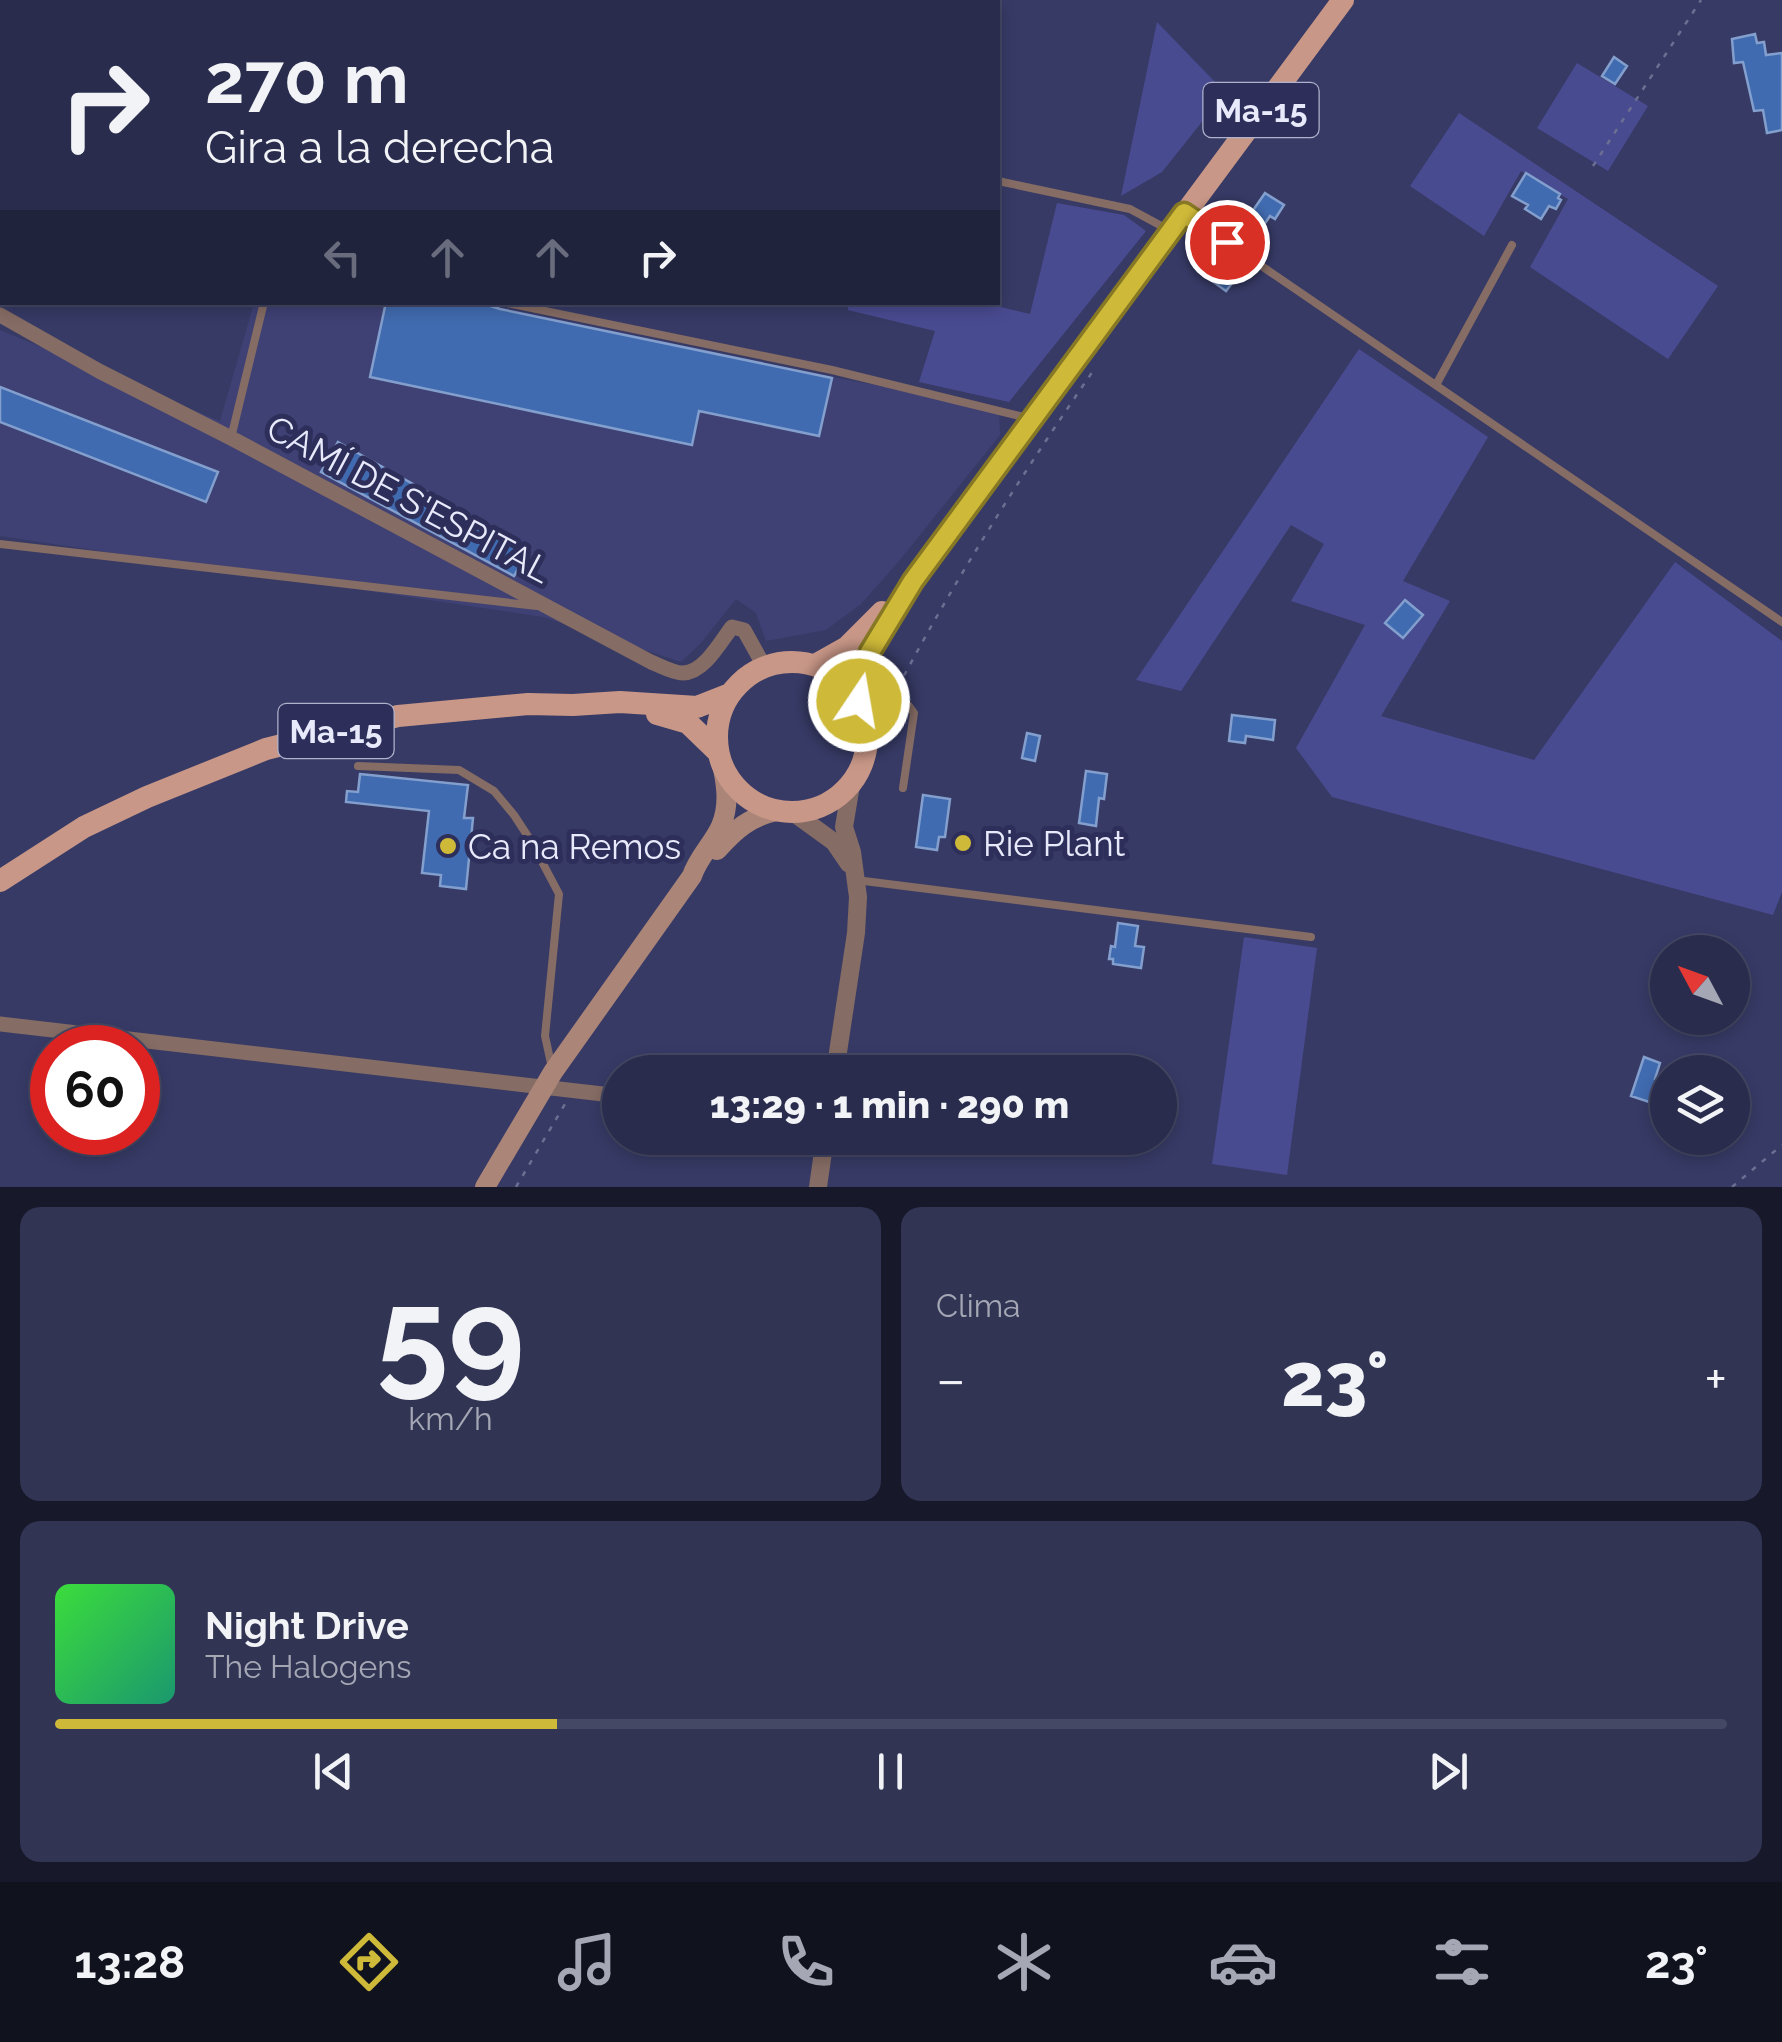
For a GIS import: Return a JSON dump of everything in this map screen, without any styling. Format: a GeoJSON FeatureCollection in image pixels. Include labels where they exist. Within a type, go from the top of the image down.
{"type":"FeatureCollection","features":[{"type":"Feature","properties":{"kind":"main road","name":"Ma-15"},"geometry":{"type":"LineString","coordinates":[[851,785],[868,746],[860,676],[913,581],[1342,0]]}},
{"type":"Feature","properties":{"kind":"main road","name":"Ma-15"},"geometry":{"type":"LineString","coordinates":[[816,664],[855,640],[913,581]]}},
{"type":"Feature","properties":{"kind":"main road"},"geometry":{"type":"LineString","coordinates":[[764,666],[816,664],[841,678],[861,705]]}},
{"type":"Feature","properties":{"kind":"main road","name":"Ma-15"},"geometry":{"type":"LineString","coordinates":[[0,882],[84,827],[146,797],[266,749],[398,716],[528,704],[620,702],[697,706],[730,694],[764,666]]}},
{"type":"Feature","properties":{"kind":"main road"},"geometry":{"type":"LineString","coordinates":[[485,1187],[549,1079],[692,876],[696,863],[721,826],[727,802],[719,716],[730,694]]}},
{"type":"Feature","properties":{"kind":"main road","name":"Ma-15"},"geometry":{"type":"LineString","coordinates":[[605,704],[619,710],[678,719],[699,732],[742,795],[785,812]]}},
{"type":"Feature","properties":{"kind":"main road"},"geometry":{"type":"LineString","coordinates":[[692,876],[736,829],[760,815],[809,811],[835,800],[851,785]]}},
{"type":"Feature","properties":{"kind":"street","name":"CAMÍ DE S'ESPITAL"},"geometry":{"type":"LineString","coordinates":[[0,315],[651,662],[680,674],[692,672],[732,627],[744,630],[764,666]]}},
{"type":"Feature","properties":{"kind":"street"},"geometry":{"type":"LineString","coordinates":[[838,1055],[856,932],[856,876],[844,827],[851,785]]}},
{"type":"Feature","properties":{"kind":"street"},"geometry":{"type":"LineString","coordinates":[[785,812],[834,842],[856,876]]}},
{"type":"Feature","properties":{"kind":"street"},"geometry":{"type":"LineString","coordinates":[[0,1024],[549,1079],[573,1090],[602,1094]]}},
{"type":"Feature","properties":{"kind":"street"},"geometry":{"type":"LineString","coordinates":[[818,1187],[823,1155]]}},
{"type":"Feature","properties":{"kind":"lane"},"geometry":{"type":"LineString","coordinates":[[1000,181],[1130,208],[1177,222],[1436,385],[1782,622]]}},
{"type":"Feature","properties":{"kind":"lane"},"geometry":{"type":"LineString","coordinates":[[1436,385],[1512,245]]}},
{"type":"Feature","properties":{"kind":"lane"},"geometry":{"type":"LineString","coordinates":[[231,438],[263,305]]}},
{"type":"Feature","properties":{"kind":"lane"},"geometry":{"type":"LineString","coordinates":[[517,305],[832,370],[1032,419]]}},
{"type":"Feature","properties":{"kind":"lane"},"geometry":{"type":"LineString","coordinates":[[0,544],[550,608]]}},
{"type":"Feature","properties":{"kind":"lane"},"geometry":{"type":"LineString","coordinates":[[861,705],[887,697],[909,706],[914,713],[903,788]]}},
{"type":"Feature","properties":{"kind":"lane"},"geometry":{"type":"LineString","coordinates":[[358,766],[459,770],[494,791],[531,841],[559,894],[545,1036],[549,1079]]}},
{"type":"Feature","properties":{"kind":"lane"},"geometry":{"type":"LineString","coordinates":[[856,876],[1311,937]]}},
{"type":"Feature","properties":{"kind":"path"},"geometry":{"type":"LineString","coordinates":[[1593,166],[1701,0]]}},
{"type":"Feature","properties":{"kind":"path"},"geometry":{"type":"LineString","coordinates":[[892,698],[919,645],[1026,468],[1097,366]]}},
{"type":"Feature","properties":{"kind":"path"},"geometry":{"type":"LineString","coordinates":[[516,1187],[573,1090]]}},
{"type":"Feature","properties":{"kind":"path"},"geometry":{"type":"LineString","coordinates":[[1732,1187],[1782,1145]]}},
{"type":"Feature","properties":{"kind":"shaded area"},"geometry":{"type":"Polygon","coordinates":[[[1157,22],[1216,83],[1205,118],[1162,172],[1121,196],[1157,22]]]}},
{"type":"Feature","properties":{"kind":"shaded area"},"geometry":{"type":"Polygon","coordinates":[[[1577,63],[1648,106],[1608,171],[1537,128],[1577,63]]]}},
{"type":"Feature","properties":{"kind":"shaded area"},"geometry":{"type":"Polygon","coordinates":[[[1459,113],[1718,286],[1668,359],[1530,267],[1568,199],[1521,171],[1484,236],[1410,186],[1459,113]]]}},
{"type":"Feature","properties":{"kind":"shaded area"},"geometry":{"type":"Polygon","coordinates":[[[1057,203],[1124,215],[1146,231],[1009,402],[919,382],[935,331],[848,310],[848,305],[992,305],[1030,314],[1057,203]]]}},
{"type":"Feature","properties":{"kind":"shaded area"},"geometry":{"type":"Polygon","coordinates":[[[253,305],[491,305],[999,408],[1000,435],[861,604],[826,630],[766,641],[756,613],[736,599],[681,662],[543,617],[0,536],[0,330],[220,421],[253,305]]]}},
{"type":"Feature","properties":{"kind":"shaded area"},"geometry":{"type":"Polygon","coordinates":[[[1359,349],[1488,437],[1403,581],[1450,601],[1381,716],[1534,760],[1675,562],[1782,641],[1782,892],[1773,915],[1332,797],[1296,748],[1365,625],[1291,601],[1324,544],[1291,525],[1181,691],[1136,680],[1359,349]]]}},
{"type":"Feature","properties":{"kind":"shaded area"},"geometry":{"type":"Polygon","coordinates":[[[1244,937],[1317,948],[1287,1175],[1212,1164],[1244,937]]]}},
{"type":"Feature","properties":{"kind":"building"},"geometry":{"type":"Polygon","coordinates":[[[1755,34],[1757,43],[1764,42],[1766,55],[1782,53],[1782,130],[1767,133],[1763,110],[1754,111],[1743,62],[1734,63],[1732,39],[1755,34]]]}},
{"type":"Feature","properties":{"kind":"building"},"geometry":{"type":"Polygon","coordinates":[[[1614,57],[1627,66],[1615,84],[1602,76],[1614,57]]]}},
{"type":"Feature","properties":{"kind":"building"},"geometry":{"type":"Polygon","coordinates":[[[1526,173],[1560,194],[1556,209],[1549,206],[1541,219],[1512,196],[1526,173]]]}},
{"type":"Feature","properties":{"kind":"building"},"geometry":{"type":"Polygon","coordinates":[[[1265,193],[1284,205],[1275,219],[1270,216],[1248,248],[1234,238],[1265,193]]]}},
{"type":"Feature","properties":{"kind":"building"},"geometry":{"type":"Polygon","coordinates":[[[1228,252],[1238,259],[1229,271],[1237,277],[1226,291],[1208,278],[1228,252]]]}},
{"type":"Feature","properties":{"kind":"building"},"geometry":{"type":"Polygon","coordinates":[[[385,305],[487,305],[832,378],[819,436],[699,411],[692,445],[370,377],[385,305]]]}},
{"type":"Feature","properties":{"kind":"building"},"geometry":{"type":"Polygon","coordinates":[[[0,387],[218,472],[206,502],[0,422],[0,387]]]}},
{"type":"Feature","properties":{"kind":"building"},"geometry":{"type":"Polygon","coordinates":[[[338,442],[529,549],[514,576],[321,472],[338,442]]]}},
{"type":"Feature","properties":{"kind":"building"},"geometry":{"type":"Polygon","coordinates":[[[1405,600],[1423,615],[1403,638],[1385,623],[1405,600]]]}},
{"type":"Feature","properties":{"kind":"building"},"geometry":{"type":"Polygon","coordinates":[[[1232,715],[1275,720],[1273,740],[1246,736],[1245,743],[1229,741],[1232,715]]]}},
{"type":"Feature","properties":{"kind":"building"},"geometry":{"type":"Polygon","coordinates":[[[1027,733],[1040,736],[1035,761],[1022,758],[1027,733]]]}},
{"type":"Feature","properties":{"kind":"building"},"geometry":{"type":"Polygon","coordinates":[[[1086,771],[1107,774],[1096,826],[1079,823],[1086,771]]]}},
{"type":"Feature","properties":{"kind":"building","name":"Ca na Remos"},"geometry":{"type":"Polygon","coordinates":[[[360,774],[468,785],[464,818],[473,818],[466,889],[440,886],[441,875],[422,873],[429,811],[346,802],[347,791],[358,792],[360,774]]]}},
{"type":"Feature","properties":{"kind":"building"},"geometry":{"type":"Polygon","coordinates":[[[923,795],[950,799],[945,837],[939,837],[937,850],[916,847],[923,795]]]}},
{"type":"Feature","properties":{"kind":"building"},"geometry":{"type":"Polygon","coordinates":[[[1118,923],[1138,926],[1135,946],[1144,947],[1141,968],[1113,964],[1113,959],[1109,959],[1118,923]]]}},
{"type":"Feature","properties":{"kind":"building"},"geometry":{"type":"Polygon","coordinates":[[[1644,1057],[1650,1059],[1650,1102],[1631,1096],[1644,1057]]]}},
{"type":"Feature","properties":{"kind":"place","name":"Rie Plant"},"geometry":{"type":"Point","coordinates":[963,843]}},
{"type":"Feature","properties":{"kind":"place","name":"Ca na Remos"},"geometry":{"type":"Point","coordinates":[448,846]}},
{"type":"Feature","properties":{"kind":"route"},"geometry":{"type":"LineString","coordinates":[[859,701],[860,676],[870,652],[913,581],[1184,213],[1227,242]]}}]}
